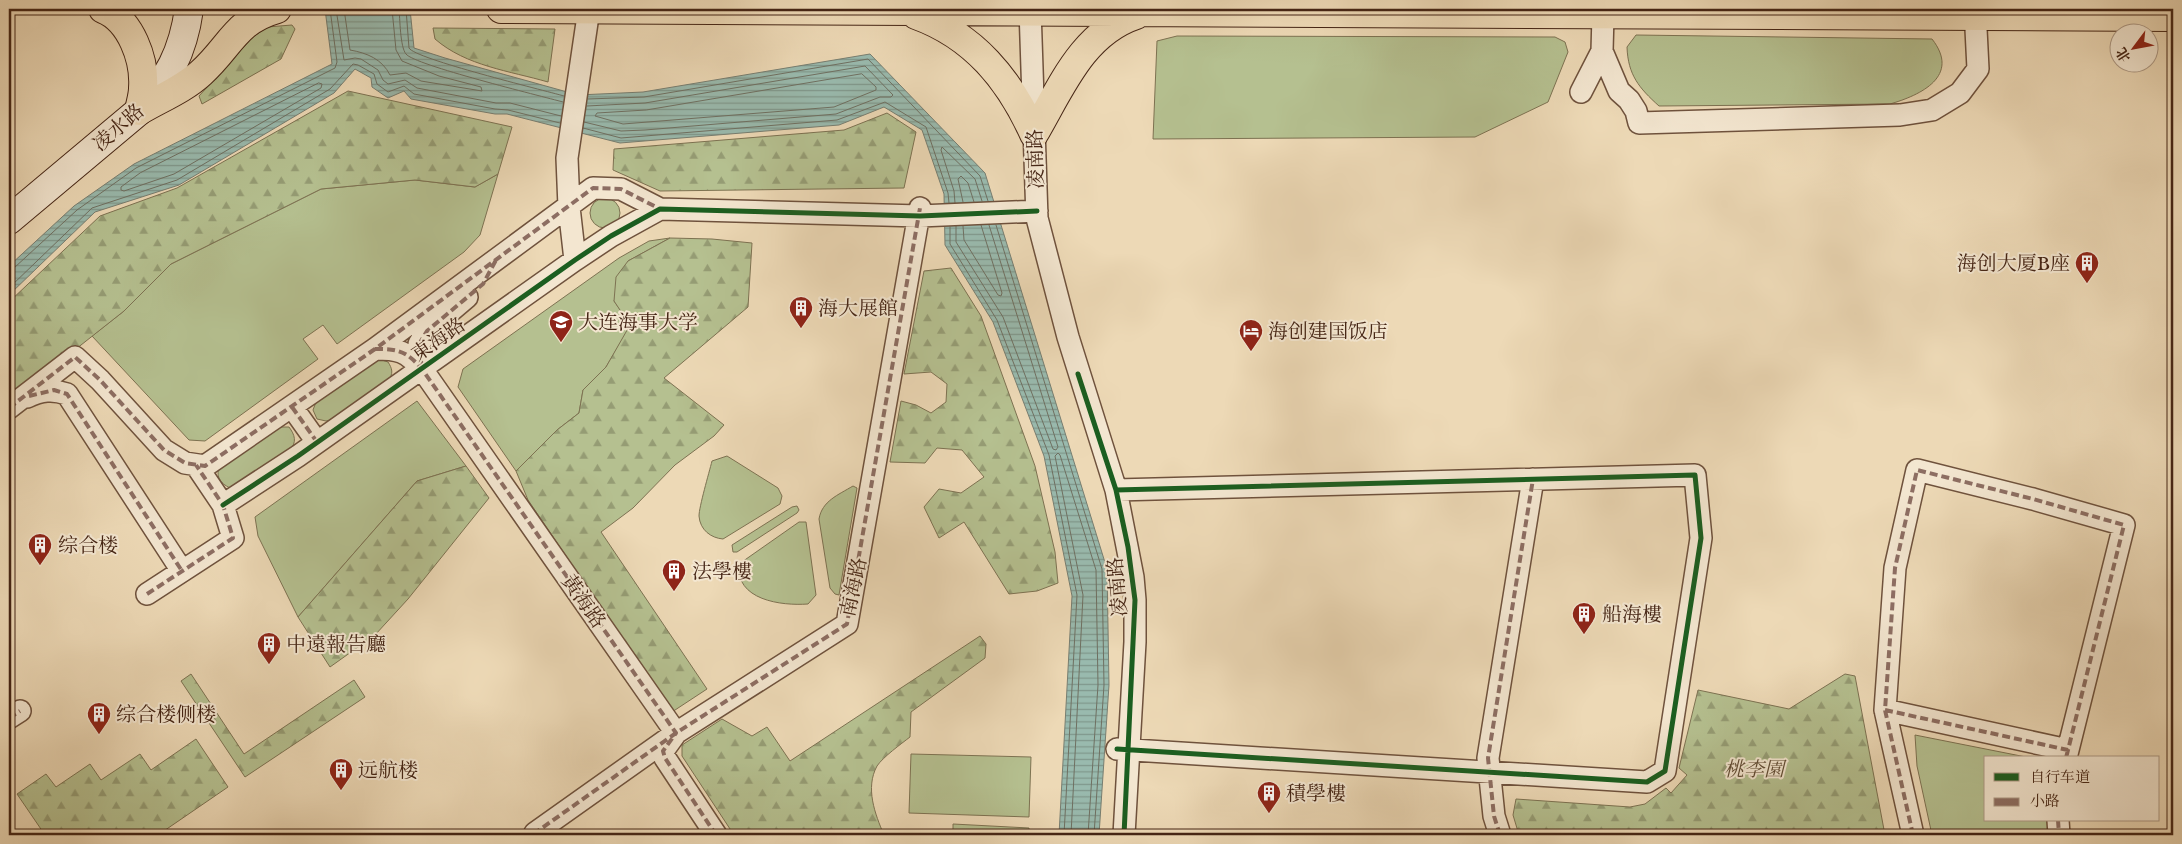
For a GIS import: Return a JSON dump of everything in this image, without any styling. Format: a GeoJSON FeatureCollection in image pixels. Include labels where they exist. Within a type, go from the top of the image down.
{"type":"FeatureCollection","features":[{"type":"Feature","properties":{"kind":"highway"},"geometry":{"type":"LineString","coordinates":[[103,9],[120,21],[130,35],[138,52],[143,70],[139,111]]}},
{"type":"Feature","properties":{"kind":"highway"},"geometry":{"type":"LineString","coordinates":[[139,111],[200,74],[214,61],[238,30],[248,21],[277,9]]}},
{"type":"Feature","properties":{"kind":"highway"},"geometry":{"type":"LineString","coordinates":[[501,9],[1030,10],[1603,15],[1975,13],[2173,17]]}},
{"type":"Feature","properties":{"kind":"highway"},"geometry":{"type":"LineString","coordinates":[[905,11],[930,20],[953,32],[976,50],[1002,78],[1020,104],[1034,134]]}},
{"type":"Feature","properties":{"kind":"highway"},"geometry":{"type":"LineString","coordinates":[[1034,134],[1081,55],[1099,35],[1118,21],[1144,12]]}},
{"type":"Feature","properties":{"kind":"main road","name":"凌水路"},"geometry":{"type":"LineString","coordinates":[[9,220],[139,111],[168,75],[186,32],[189,9]]}},
{"type":"Feature","properties":{"kind":"street"},"geometry":{"type":"LineString","coordinates":[[575,260],[569,206],[567,158],[589,9]]}},
{"type":"Feature","properties":{"kind":"street","name":"凌南路"},"geometry":{"type":"LineString","coordinates":[[1030,10],[1037,211],[1068,337],[1116,490],[1128,547],[1135,600],[1123,749],[1124,835]]}},
{"type":"Feature","properties":{"kind":"street"},"geometry":{"type":"LineString","coordinates":[[1603,15],[1602,51],[1619,91],[1629,100],[1636,111],[1639,123],[1892,116],[1932,110],[1960,93],[1978,69],[1975,13]]}},
{"type":"Feature","properties":{"kind":"street"},"geometry":{"type":"LineString","coordinates":[[1581,92],[1602,51]]}},
{"type":"Feature","properties":{"kind":"street","name":"東海路"},"geometry":{"type":"LineString","coordinates":[[196,465],[205,466],[292,407],[375,349],[593,188],[621,189],[660,209]]}},
{"type":"Feature","properties":{"kind":"street"},"geometry":{"type":"LineString","coordinates":[[660,209],[1006,214],[1037,211]]}},
{"type":"Feature","properties":{"kind":"street","name":"東海路"},"geometry":{"type":"LineString","coordinates":[[223,505],[317,442],[575,260],[611,236],[660,209]]}},
{"type":"Feature","properties":{"kind":"street","name":"南海路"},"geometry":{"type":"LineString","coordinates":[[534,835],[535,832],[676,733],[847,624],[926,213]]}},
{"type":"Feature","properties":{"kind":"street"},"geometry":{"type":"LineString","coordinates":[[422,368],[420,344],[427,331],[483,284],[497,258]]}},
{"type":"Feature","properties":{"kind":"street"},"geometry":{"type":"LineString","coordinates":[[375,349],[394,349],[409,355],[422,368]]}},
{"type":"Feature","properties":{"kind":"street"},"geometry":{"type":"LineString","coordinates":[[12,405],[75,357],[100,380],[164,450],[185,462],[196,465],[223,505],[233,538],[147,594]]}},
{"type":"Feature","properties":{"kind":"street","name":"黃海路"},"geometry":{"type":"LineString","coordinates":[[422,368],[676,733]]}},
{"type":"Feature","properties":{"kind":"street"},"geometry":{"type":"LineString","coordinates":[[12,405],[35,393],[54,390],[67,394],[182,571]]}},
{"type":"Feature","properties":{"kind":"street"},"geometry":{"type":"LineString","coordinates":[[292,407],[317,442]]}},
{"type":"Feature","properties":{"kind":"street"},"geometry":{"type":"LineString","coordinates":[[1885,710],[2067,754],[2124,525],[2033,499],[1918,470],[1895,568],[1885,710],[1913,835]]}},
{"type":"Feature","properties":{"kind":"street"},"geometry":{"type":"LineString","coordinates":[[1116,490],[1695,475],[1701,538],[1665,771],[1647,782],[1123,749]]}},
{"type":"Feature","properties":{"kind":"street"},"geometry":{"type":"LineString","coordinates":[[1500,835],[1494,816],[1488,758],[1533,479]]}},
{"type":"Feature","properties":{"kind":"street"},"geometry":{"type":"LineString","coordinates":[[676,733],[663,751],[665,758],[716,835]]}},
{"type":"Feature","properties":{"kind":"street"},"geometry":{"type":"LineString","coordinates":[[2058,822],[2059,835]]}},
{"type":"Feature","properties":{"kind":"green space"},"geometry":{"type":"Polygon","coordinates":[[[292,25],[295,29],[281,59],[202,104],[199,96],[253,37],[267,27],[292,25]]]}},
{"type":"Feature","properties":{"kind":"green space"},"geometry":{"type":"Polygon","coordinates":[[[433,28],[555,29],[548,82],[474,62],[460,56],[435,39],[433,28]]]}},
{"type":"Feature","properties":{"kind":"green space"},"geometry":{"type":"Polygon","coordinates":[[[1636,35],[1932,39],[1940,52],[1942,64],[1940,73],[1934,82],[1925,89],[1890,104],[1659,106],[1640,87],[1632,73],[1627,47],[1636,35]]]}},
{"type":"Feature","properties":{"kind":"green space"},"geometry":{"type":"Polygon","coordinates":[[[1177,36],[1555,37],[1565,42],[1568,52],[1548,102],[1475,137],[1153,139],[1157,41],[1177,36]]]}},
{"type":"Feature","properties":{"kind":"green space"},"geometry":{"type":"Polygon","coordinates":[[[348,91],[512,127],[498,174],[475,187],[415,180],[321,189],[171,264],[124,311],[9,402],[9,302],[100,216],[177,188],[348,91]]]}},
{"type":"Feature","properties":{"kind":"green space"},"geometry":{"type":"Polygon","coordinates":[[[887,113],[916,132],[904,188],[660,191],[613,170],[614,149],[844,130],[887,113]]]}},
{"type":"Feature","properties":{"kind":"green space"},"geometry":{"type":"Polygon","coordinates":[[[498,174],[480,235],[464,252],[337,344],[323,325],[303,339],[318,359],[205,441],[189,440],[92,336],[124,311],[171,264],[321,189],[415,180],[475,187],[498,174]]]}},
{"type":"Feature","properties":{"kind":"green space"},"geometry":{"type":"Polygon","coordinates":[[[605,198],[611,199],[619,207],[619,219],[611,227],[605,228],[599,227],[591,219],[590,213],[591,207],[599,199],[605,198]]]}},
{"type":"Feature","properties":{"kind":"green space"},"geometry":{"type":"Polygon","coordinates":[[[670,238],[628,261],[614,301],[631,325],[606,367],[583,390],[579,413],[557,430],[516,471],[458,387],[463,369],[619,258],[649,241],[670,238]]]}},
{"type":"Feature","properties":{"kind":"green space"},"geometry":{"type":"Polygon","coordinates":[[[670,238],[712,239],[752,243],[748,307],[664,378],[724,425],[714,436],[675,465],[633,508],[601,532],[707,689],[672,712],[528,500],[516,471],[557,430],[579,413],[583,390],[606,367],[630,325],[614,301],[616,277],[628,261],[670,238]]]}},
{"type":"Feature","properties":{"kind":"green space"},"geometry":{"type":"Polygon","coordinates":[[[951,268],[981,316],[1035,466],[1055,552],[1058,583],[1037,591],[1009,594],[964,522],[939,538],[924,507],[939,489],[961,493],[984,477],[962,450],[937,448],[925,463],[890,462],[901,401],[916,405],[931,413],[946,402],[947,384],[931,372],[904,374],[924,271],[951,268]]]}},
{"type":"Feature","properties":{"kind":"green space"},"geometry":{"type":"Polygon","coordinates":[[[379,359],[388,362],[391,366],[392,373],[388,380],[330,420],[317,419],[313,410],[316,402],[379,359]]]}},
{"type":"Feature","properties":{"kind":"green space"},"geometry":{"type":"Polygon","coordinates":[[[417,401],[466,466],[417,481],[298,617],[258,536],[255,517],[417,401]]]}},
{"type":"Feature","properties":{"kind":"green space"},"geometry":{"type":"Polygon","coordinates":[[[277,427],[289,427],[291,430],[294,441],[290,450],[230,488],[219,479],[220,465],[277,427]]]}},
{"type":"Feature","properties":{"kind":"green space"},"geometry":{"type":"Polygon","coordinates":[[[727,456],[778,488],[782,496],[780,504],[723,539],[714,537],[707,532],[701,525],[699,516],[712,461],[727,456]]]}},
{"type":"Feature","properties":{"kind":"green space"},"geometry":{"type":"Polygon","coordinates":[[[466,466],[489,498],[408,599],[375,635],[330,667],[298,617],[417,481],[466,466]]]}},
{"type":"Feature","properties":{"kind":"green space"},"geometry":{"type":"Polygon","coordinates":[[[853,486],[857,488],[839,595],[835,594],[830,588],[819,519],[827,503],[853,486]]]}},
{"type":"Feature","properties":{"kind":"green space"},"geometry":{"type":"Polygon","coordinates":[[[797,506],[799,510],[797,513],[737,552],[733,552],[732,545],[792,507],[797,506]]]}},
{"type":"Feature","properties":{"kind":"green space"},"geometry":{"type":"Polygon","coordinates":[[[799,522],[806,522],[816,595],[808,604],[785,604],[773,602],[752,593],[744,586],[740,576],[739,564],[799,522]]]}},
{"type":"Feature","properties":{"kind":"green space"},"geometry":{"type":"Polygon","coordinates":[[[980,636],[986,644],[985,658],[911,712],[910,737],[880,762],[873,774],[873,801],[884,835],[734,835],[682,756],[682,745],[722,719],[752,736],[767,727],[790,761],[980,636]]]}},
{"type":"Feature","properties":{"kind":"green space"},"geometry":{"type":"Polygon","coordinates":[[[191,674],[244,754],[354,680],[365,697],[245,777],[181,681],[191,674]]]}},
{"type":"Feature","properties":{"kind":"green space","name":"桃李園"},"geometry":{"type":"Polygon","coordinates":[[[1845,674],[1855,676],[1885,835],[1519,835],[1513,815],[1516,799],[1630,807],[1645,804],[1666,788],[1671,793],[1687,775],[1679,768],[1698,690],[1789,709],[1845,674]]]}},
{"type":"Feature","properties":{"kind":"green space"},"geometry":{"type":"Polygon","coordinates":[[[1915,735],[2021,756],[1984,756],[1984,822],[2047,822],[2049,835],[1932,835],[1917,766],[1915,735]]]}},
{"type":"Feature","properties":{"kind":"green space"},"geometry":{"type":"Polygon","coordinates":[[[196,739],[228,787],[158,835],[45,835],[17,794],[46,774],[56,787],[90,764],[101,780],[140,754],[151,770],[196,739]]]}},
{"type":"Feature","properties":{"kind":"green space"},"geometry":{"type":"Polygon","coordinates":[[[911,754],[1031,757],[1029,817],[909,813],[911,754]]]}},
{"type":"Feature","properties":{"kind":"green space"},"geometry":{"type":"Polygon","coordinates":[[[953,824],[1029,828],[1029,835],[953,835],[953,824]]]}},
{"type":"Feature","properties":{"kind":"water"},"geometry":{"type":"Polygon","coordinates":[[[325,9],[410,9],[414,48],[578,95],[643,92],[870,54],[985,173],[1107,569],[1109,685],[1099,835],[1059,835],[1072,596],[1044,456],[993,322],[945,245],[944,194],[922,130],[884,107],[839,125],[620,143],[507,114],[495,114],[411,99],[404,91],[388,98],[372,87],[371,78],[355,69],[334,93],[179,185],[95,212],[9,295],[9,266],[74,206],[134,164],[332,64],[325,9]]]}},
{"type":"Feature","properties":{"kind":"marked path"},"geometry":{"type":"LineString","coordinates":[[9,408],[75,357],[100,380],[164,450],[185,463],[205,466],[375,349],[593,188],[621,189],[660,209]]}},
{"type":"Feature","properties":{"kind":"marked path"},"geometry":{"type":"LineString","coordinates":[[534,835],[676,733],[847,624],[920,208]]}},
{"type":"Feature","properties":{"kind":"marked path"},"geometry":{"type":"LineString","coordinates":[[422,369],[419,344],[427,331],[483,284],[496,260]]}},
{"type":"Feature","properties":{"kind":"marked path"},"geometry":{"type":"LineString","coordinates":[[375,349],[402,352],[422,369],[676,733],[663,751],[665,758],[716,835]]}},
{"type":"Feature","properties":{"kind":"marked path"},"geometry":{"type":"LineString","coordinates":[[29,396],[54,390],[67,394],[182,571]]}},
{"type":"Feature","properties":{"kind":"marked path"},"geometry":{"type":"LineString","coordinates":[[292,407],[317,442]]}},
{"type":"Feature","properties":{"kind":"marked path"},"geometry":{"type":"LineString","coordinates":[[147,594],[233,538],[223,505],[196,465]]}},
{"type":"Feature","properties":{"kind":"marked path"},"geometry":{"type":"LineString","coordinates":[[1913,835],[1885,710],[1895,568],[1917,470],[2033,499],[2124,525],[2066,756]]}},
{"type":"Feature","properties":{"kind":"marked path"},"geometry":{"type":"LineString","coordinates":[[1500,835],[1494,816],[1488,758],[1533,479]]}},
{"type":"Feature","properties":{"kind":"marked path"},"geometry":{"type":"LineString","coordinates":[[1885,710],[2068,750]]}},
{"type":"Feature","properties":{"kind":"marked path"},"geometry":{"type":"LineString","coordinates":[[9,718],[20,711]]}},
{"type":"Feature","properties":{"kind":"marked path"},"geometry":{"type":"LineString","coordinates":[[2058,822],[2059,835]]}},
{"type":"Feature","properties":{"kind":"cycle path"},"geometry":{"type":"LineString","coordinates":[[223,505],[298,456],[575,260],[611,236],[660,209],[920,216],[1037,211]]}},
{"type":"Feature","properties":{"kind":"cycle path"},"geometry":{"type":"LineString","coordinates":[[1078,374],[1116,490],[1128,547],[1135,600],[1124,835]]}},
{"type":"Feature","properties":{"kind":"cycle path"},"geometry":{"type":"LineString","coordinates":[[1116,490],[1695,475],[1701,538],[1665,771],[1647,782],[1117,749]]}},
{"type":"Feature","properties":{"kind":"place","name":"海创大厦B座"},"geometry":{"type":"Point","coordinates":[2087,284]}},
{"type":"Feature","properties":{"kind":"place","name":"海大展館"},"geometry":{"type":"Point","coordinates":[801,329]}},
{"type":"Feature","properties":{"kind":"place","name":"大连海事大学"},"geometry":{"type":"Point","coordinates":[561,343]}},
{"type":"Feature","properties":{"kind":"place","name":"海创建国饭店"},"geometry":{"type":"Point","coordinates":[1251,352]}},
{"type":"Feature","properties":{"kind":"place","name":"综合楼"},"geometry":{"type":"Point","coordinates":[40,566]}},
{"type":"Feature","properties":{"kind":"place","name":"法學樓"},"geometry":{"type":"Point","coordinates":[674,592]}},
{"type":"Feature","properties":{"kind":"place","name":"船海樓"},"geometry":{"type":"Point","coordinates":[1584,635]}},
{"type":"Feature","properties":{"kind":"place","name":"中遠報告廳"},"geometry":{"type":"Point","coordinates":[269,665]}},
{"type":"Feature","properties":{"kind":"place","name":"综合楼侧楼"},"geometry":{"type":"Point","coordinates":[99,735]}},
{"type":"Feature","properties":{"kind":"place","name":"远航楼"},"geometry":{"type":"Point","coordinates":[341,791]}},
{"type":"Feature","properties":{"kind":"place","name":"積學樓"},"geometry":{"type":"Point","coordinates":[1269,814]}}]}
